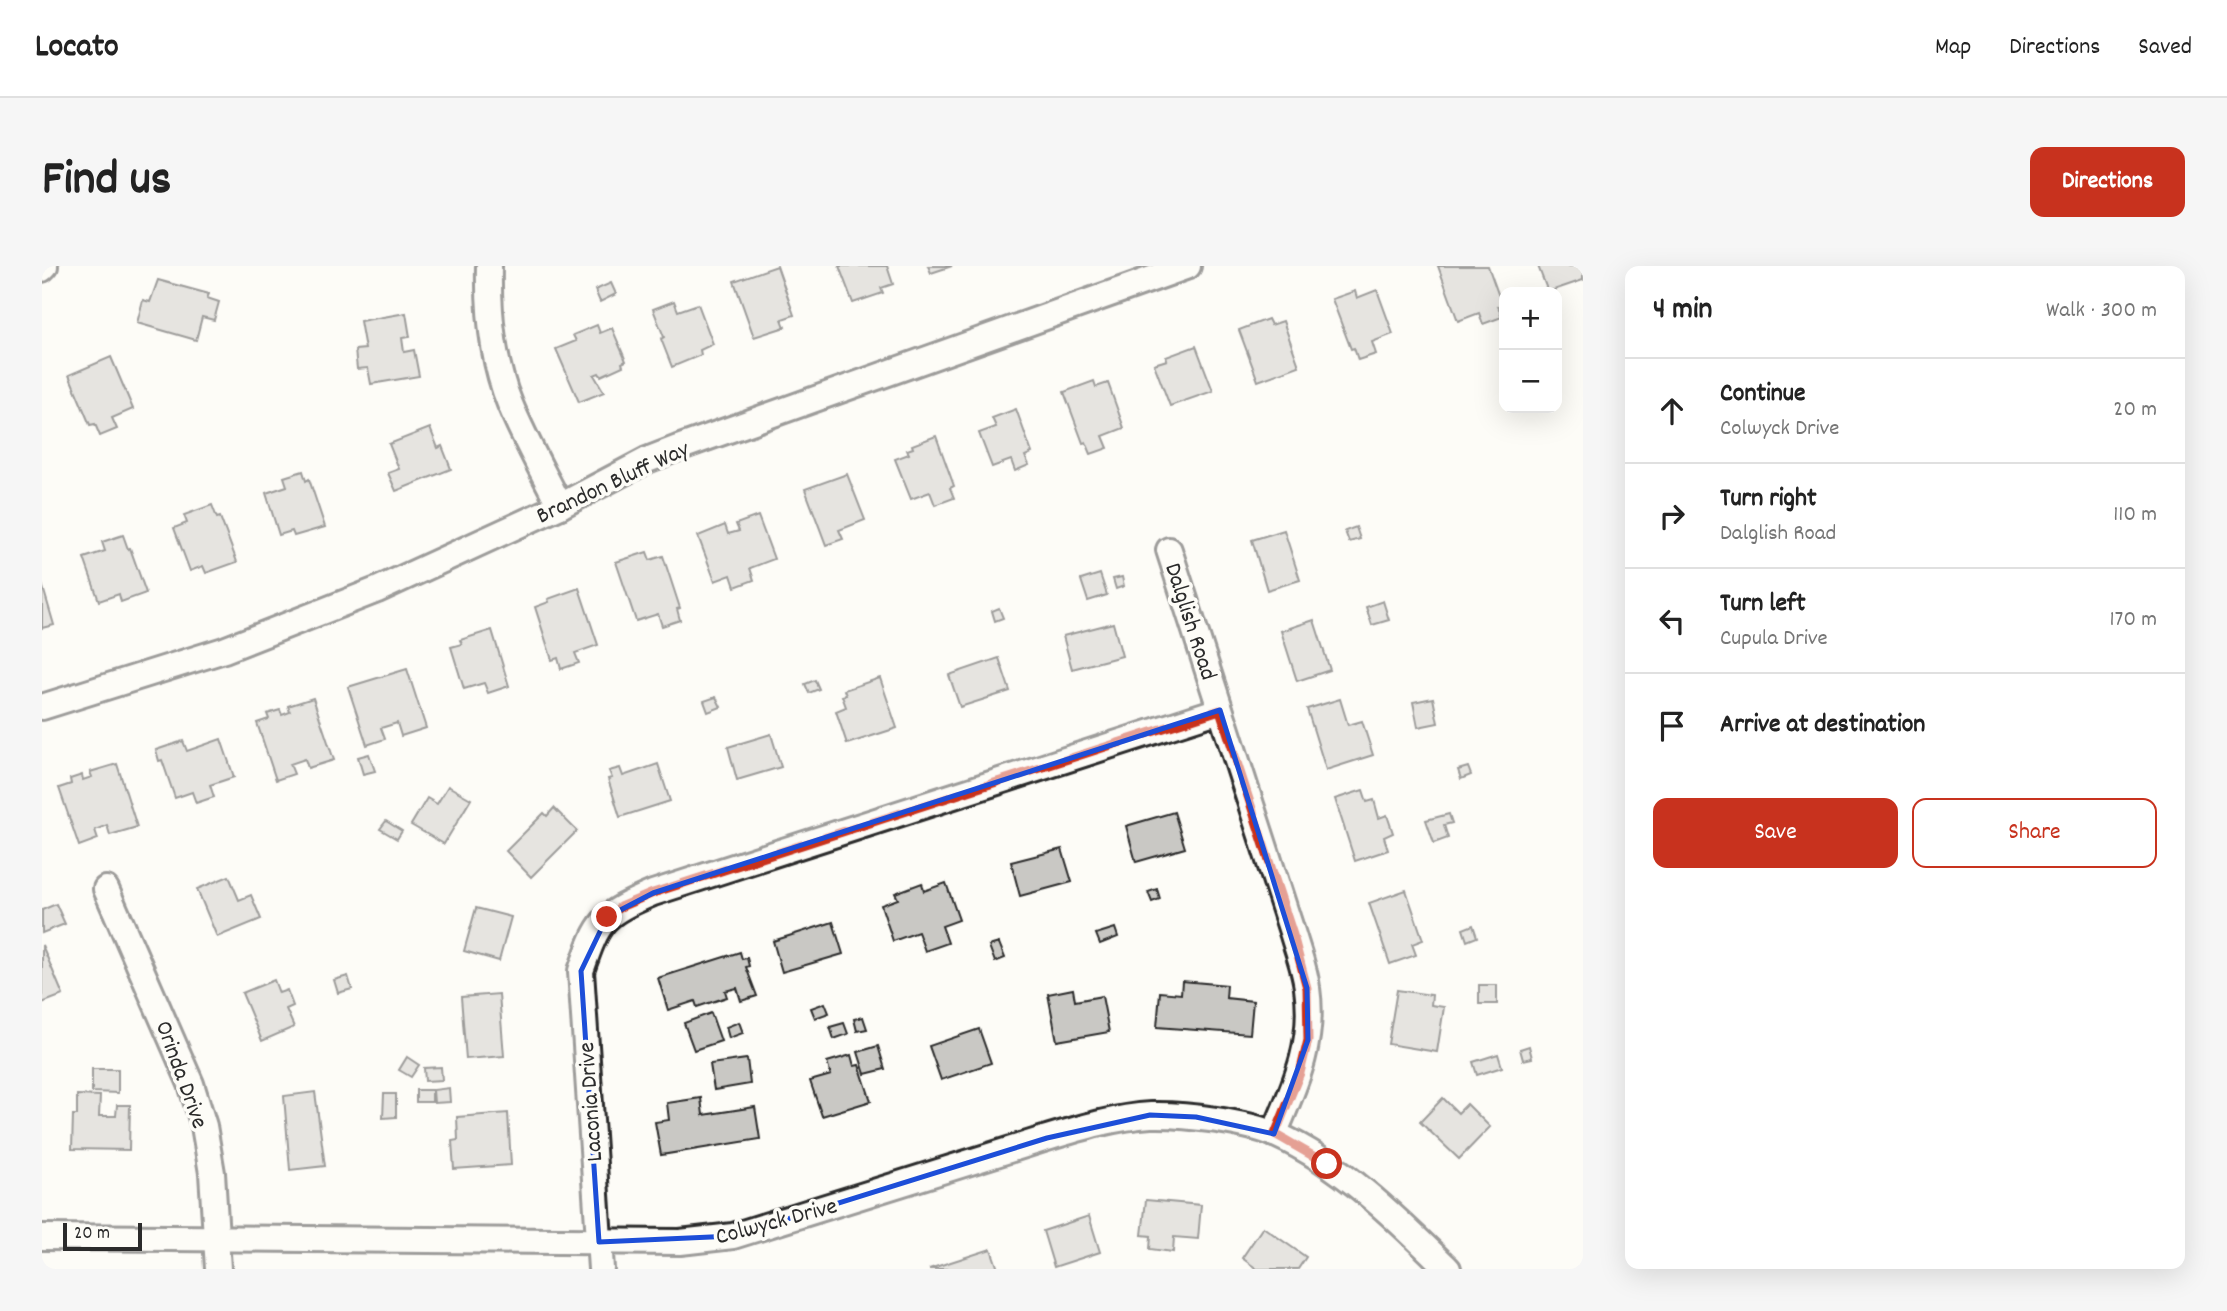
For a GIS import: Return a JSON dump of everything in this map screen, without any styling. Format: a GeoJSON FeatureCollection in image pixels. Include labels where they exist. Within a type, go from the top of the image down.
{"type":"FeatureCollection","features":[{"type":"Feature","properties":{"kind":"street"},"geometry":{"type":"LineString","coordinates":[[489,266],[492,335],[499,369],[510,403],[560,506]]}},
{"type":"Feature","properties":{"kind":"street","name":"Brandon Bluff Way"},"geometry":{"type":"LineString","coordinates":[[42,708],[224,650],[303,621],[560,506],[647,460],[678,448],[1188,266]]}},
{"type":"Feature","properties":{"kind":"street","name":"Dalglish Road"},"geometry":{"type":"LineString","coordinates":[[1169,550],[1293,935],[1307,988],[1308,1040],[1300,1073],[1275,1134]]}},
{"type":"Feature","properties":{"kind":"street","name":"Laconia Drive"},"geometry":{"type":"LineString","coordinates":[[601,1269],[581,971],[593,938],[607,917],[620,907],[653,893],[1220,710]]}},
{"type":"Feature","properties":{"kind":"street","name":"Orinda Drive"},"geometry":{"type":"LineString","coordinates":[[106,889],[194,1094],[204,1126],[212,1173],[218,1269]]}},
{"type":"Feature","properties":{"kind":"street","name":"Colwyck Drive"},"geometry":{"type":"LineString","coordinates":[[42,1237],[680,1242],[733,1236],[1091,1125],[1150,1115],[1196,1117],[1275,1134],[1327,1164],[1358,1186],[1448,1269]]}},
{"type":"Feature","properties":{"kind":"highlighted area"},"geometry":{"type":"Polygon","coordinates":[[[1220,710],[1307,988],[1308,1040],[1274,1134],[1196,1117],[1150,1115],[1047,1138],[733,1236],[599,1242],[581,971],[607,917],[653,893],[1220,710]]]}},
{"type":"Feature","properties":{"kind":"building"},"geometry":{"type":"Polygon","coordinates":[[[777,266],[794,315],[782,319],[785,327],[754,337],[734,281],[777,266]]]}},
{"type":"Feature","properties":{"kind":"building"},"geometry":{"type":"Polygon","coordinates":[[[839,266],[887,266],[893,284],[881,288],[883,293],[853,303],[839,266]]]}},
{"type":"Feature","properties":{"kind":"building"},"geometry":{"type":"Polygon","coordinates":[[[928,266],[952,266],[931,273],[928,266]]]}},
{"type":"Feature","properties":{"kind":"building"},"geometry":{"type":"Polygon","coordinates":[[[1438,266],[1488,266],[1499,297],[1499,318],[1483,324],[1479,313],[1458,321],[1438,266]]]}},
{"type":"Feature","properties":{"kind":"building"},"geometry":{"type":"Polygon","coordinates":[[[1538,266],[1583,266],[1583,280],[1562,287],[1546,287],[1538,266]]]}},
{"type":"Feature","properties":{"kind":"building"},"geometry":{"type":"Polygon","coordinates":[[[158,280],[209,294],[207,298],[219,302],[214,320],[202,317],[196,340],[137,323],[143,300],[150,302],[158,280]]]}},
{"type":"Feature","properties":{"kind":"building"},"geometry":{"type":"Polygon","coordinates":[[[611,283],[616,294],[600,302],[595,290],[611,283]]]}},
{"type":"Feature","properties":{"kind":"building"},"geometry":{"type":"Polygon","coordinates":[[[1377,290],[1393,334],[1372,342],[1376,354],[1358,360],[1354,348],[1351,349],[1332,299],[1355,291],[1357,298],[1377,290]]]}},
{"type":"Feature","properties":{"kind":"building"},"geometry":{"type":"Polygon","coordinates":[[[674,301],[678,311],[698,304],[713,344],[700,350],[701,355],[672,367],[653,309],[674,301]]]}},
{"type":"Feature","properties":{"kind":"building"},"geometry":{"type":"Polygon","coordinates":[[[406,313],[410,337],[402,338],[404,352],[414,350],[419,376],[371,384],[368,368],[357,369],[355,350],[365,349],[360,321],[406,313]]]}},
{"type":"Feature","properties":{"kind":"building"},"geometry":{"type":"Polygon","coordinates":[[[1268,319],[1271,325],[1283,321],[1299,366],[1258,381],[1239,330],[1268,319]]]}},
{"type":"Feature","properties":{"kind":"building"},"geometry":{"type":"Polygon","coordinates":[[[597,325],[600,333],[612,328],[626,361],[622,363],[623,366],[601,376],[599,373],[594,375],[604,392],[579,402],[556,349],[576,341],[573,335],[597,325]]]}},
{"type":"Feature","properties":{"kind":"building"},"geometry":{"type":"Polygon","coordinates":[[[1196,346],[1213,391],[1170,406],[1154,364],[1196,346]]]}},
{"type":"Feature","properties":{"kind":"building"},"geometry":{"type":"Polygon","coordinates":[[[111,357],[133,409],[112,418],[117,429],[100,436],[95,424],[90,425],[69,375],[111,357]]]}},
{"type":"Feature","properties":{"kind":"building"},"geometry":{"type":"Polygon","coordinates":[[[1094,381],[1096,387],[1108,383],[1124,428],[1103,436],[1108,448],[1091,454],[1086,442],[1083,443],[1064,392],[1094,381]]]}},
{"type":"Feature","properties":{"kind":"building"},"geometry":{"type":"Polygon","coordinates":[[[1016,409],[1032,453],[1025,456],[1029,465],[1015,471],[1011,460],[992,467],[979,433],[996,427],[992,418],[1016,409]]]}},
{"type":"Feature","properties":{"kind":"building"},"geometry":{"type":"Polygon","coordinates":[[[430,428],[438,448],[442,446],[451,469],[396,491],[388,473],[399,469],[389,444],[430,428]]]}},
{"type":"Feature","properties":{"kind":"building"},"geometry":{"type":"Polygon","coordinates":[[[936,436],[954,486],[950,488],[954,498],[935,505],[930,492],[911,499],[895,459],[909,454],[907,450],[913,448],[912,445],[936,436]]]}},
{"type":"Feature","properties":{"kind":"building"},"geometry":{"type":"Polygon","coordinates":[[[303,471],[306,481],[309,479],[325,527],[294,536],[292,531],[279,535],[266,493],[287,486],[284,477],[303,471]]]}},
{"type":"Feature","properties":{"kind":"building"},"geometry":{"type":"Polygon","coordinates":[[[847,474],[865,520],[839,530],[843,539],[826,545],[805,489],[847,474]]]}},
{"type":"Feature","properties":{"kind":"building"},"geometry":{"type":"Polygon","coordinates":[[[212,505],[217,518],[220,517],[237,562],[206,573],[203,566],[190,571],[174,528],[187,523],[184,515],[212,505]]]}},
{"type":"Feature","properties":{"kind":"building"},"geometry":{"type":"Polygon","coordinates":[[[758,516],[774,559],[750,568],[754,580],[735,587],[731,575],[715,581],[698,536],[725,525],[728,534],[739,531],[736,524],[758,516]]]}},
{"type":"Feature","properties":{"kind":"building"},"geometry":{"type":"Polygon","coordinates":[[[1356,527],[1360,539],[1349,542],[1345,531],[1356,527]]]}},
{"type":"Feature","properties":{"kind":"building"},"geometry":{"type":"Polygon","coordinates":[[[1284,530],[1300,580],[1267,590],[1252,540],[1284,530]]]}},
{"type":"Feature","properties":{"kind":"building"},"geometry":{"type":"Polygon","coordinates":[[[123,535],[146,593],[121,602],[119,594],[99,601],[84,558],[105,551],[102,542],[123,535]]]}},
{"type":"Feature","properties":{"kind":"building"},"geometry":{"type":"Polygon","coordinates":[[[647,552],[650,560],[663,556],[680,608],[677,609],[680,620],[662,626],[658,614],[636,621],[616,562],[647,552]]]}},
{"type":"Feature","properties":{"kind":"building"},"geometry":{"type":"Polygon","coordinates":[[[1100,574],[1107,595],[1088,601],[1081,580],[1100,574]]]}},
{"type":"Feature","properties":{"kind":"building"},"geometry":{"type":"Polygon","coordinates":[[[1122,577],[1124,586],[1116,589],[1113,579],[1122,577]]]}},
{"type":"Feature","properties":{"kind":"building"},"geometry":{"type":"Polygon","coordinates":[[[42,584],[54,625],[42,628],[42,584]]]}},
{"type":"Feature","properties":{"kind":"building"},"geometry":{"type":"Polygon","coordinates":[[[579,588],[598,645],[575,653],[579,663],[561,669],[558,658],[552,660],[535,607],[549,602],[548,599],[579,588]]]}},
{"type":"Feature","properties":{"kind":"building"},"geometry":{"type":"Polygon","coordinates":[[[1383,601],[1389,620],[1372,625],[1366,607],[1383,601]]]}},
{"type":"Feature","properties":{"kind":"building"},"geometry":{"type":"Polygon","coordinates":[[[999,608],[1003,618],[995,621],[992,611],[999,608]]]}},
{"type":"Feature","properties":{"kind":"building"},"geometry":{"type":"Polygon","coordinates":[[[1314,620],[1330,670],[1297,681],[1281,631],[1314,620]]]}},
{"type":"Feature","properties":{"kind":"building"},"geometry":{"type":"Polygon","coordinates":[[[1113,623],[1122,656],[1072,669],[1063,636],[1113,623]]]}},
{"type":"Feature","properties":{"kind":"building"},"geometry":{"type":"Polygon","coordinates":[[[492,630],[509,686],[488,693],[484,683],[464,689],[451,647],[462,644],[460,640],[492,630]]]}},
{"type":"Feature","properties":{"kind":"building"},"geometry":{"type":"Polygon","coordinates":[[[999,658],[1010,691],[960,707],[949,675],[999,658]]]}},
{"type":"Feature","properties":{"kind":"building"},"geometry":{"type":"Polygon","coordinates":[[[407,669],[426,728],[401,736],[397,723],[381,728],[385,739],[367,745],[348,687],[407,669]]]}},
{"type":"Feature","properties":{"kind":"building"},"geometry":{"type":"Polygon","coordinates":[[[880,678],[897,728],[847,744],[836,711],[846,707],[842,696],[846,695],[844,690],[880,678]]]}},
{"type":"Feature","properties":{"kind":"building"},"geometry":{"type":"Polygon","coordinates":[[[815,680],[819,689],[809,693],[805,684],[815,680]]]}},
{"type":"Feature","properties":{"kind":"building"},"geometry":{"type":"Polygon","coordinates":[[[716,697],[721,707],[708,712],[704,701],[716,697]]]}},
{"type":"Feature","properties":{"kind":"building"},"geometry":{"type":"Polygon","coordinates":[[[313,698],[334,760],[308,768],[305,759],[290,764],[294,774],[276,780],[257,723],[269,719],[267,714],[280,710],[282,715],[290,712],[288,706],[313,698]]]}},
{"type":"Feature","properties":{"kind":"building"},"geometry":{"type":"Polygon","coordinates":[[[1433,698],[1438,723],[1418,727],[1413,702],[1433,698]]]}},
{"type":"Feature","properties":{"kind":"building"},"geometry":{"type":"Polygon","coordinates":[[[1340,699],[1348,725],[1362,721],[1373,755],[1326,770],[1307,709],[1340,699]]]}},
{"type":"Feature","properties":{"kind":"building"},"geometry":{"type":"Polygon","coordinates":[[[771,734],[781,767],[737,780],[728,747],[771,734]]]}},
{"type":"Feature","properties":{"kind":"building"},"geometry":{"type":"Polygon","coordinates":[[[221,739],[234,777],[210,785],[214,797],[196,803],[192,792],[175,798],[156,750],[183,741],[187,751],[221,739]]]}},
{"type":"Feature","properties":{"kind":"building"},"geometry":{"type":"Polygon","coordinates":[[[369,754],[375,771],[363,774],[358,757],[369,754]]]}},
{"type":"Feature","properties":{"kind":"building"},"geometry":{"type":"Polygon","coordinates":[[[117,764],[137,827],[110,835],[107,825],[95,830],[98,839],[79,846],[59,788],[71,784],[70,779],[82,775],[83,780],[92,777],[90,772],[117,764]]]}},
{"type":"Feature","properties":{"kind":"building"},"geometry":{"type":"Polygon","coordinates":[[[658,764],[670,801],[620,817],[608,779],[612,778],[609,771],[620,768],[623,776],[658,764]]]}},
{"type":"Feature","properties":{"kind":"building"},"geometry":{"type":"Polygon","coordinates":[[[1468,767],[1471,775],[1461,779],[1458,770],[1468,767]]]}},
{"type":"Feature","properties":{"kind":"building"},"geometry":{"type":"Polygon","coordinates":[[[448,786],[471,799],[444,844],[411,825],[427,798],[437,804],[448,786]]]}},
{"type":"Feature","properties":{"kind":"building"},"geometry":{"type":"Polygon","coordinates":[[[1363,790],[1367,802],[1374,800],[1379,818],[1387,815],[1393,833],[1384,837],[1388,850],[1355,861],[1335,799],[1363,790]]]}},
{"type":"Feature","properties":{"kind":"building"},"geometry":{"type":"Polygon","coordinates":[[[554,808],[577,831],[531,877],[506,851],[544,813],[547,816],[554,808]]]}},
{"type":"Feature","properties":{"kind":"building"},"geometry":{"type":"Polygon","coordinates":[[[1174,812],[1185,848],[1136,862],[1126,826],[1174,812]]]}},
{"type":"Feature","properties":{"kind":"building"},"geometry":{"type":"Polygon","coordinates":[[[1449,814],[1452,823],[1444,825],[1448,838],[1434,843],[1426,820],[1449,814]]]}},
{"type":"Feature","properties":{"kind":"building"},"geometry":{"type":"Polygon","coordinates":[[[386,821],[402,831],[397,839],[380,829],[386,821]]]}},
{"type":"Feature","properties":{"kind":"building"},"geometry":{"type":"Polygon","coordinates":[[[1062,849],[1072,882],[1020,896],[1011,862],[1062,849]]]}},
{"type":"Feature","properties":{"kind":"building"},"geometry":{"type":"Polygon","coordinates":[[[229,876],[239,900],[251,895],[261,919],[217,937],[197,889],[229,876]]]}},
{"type":"Feature","properties":{"kind":"building"},"geometry":{"type":"Polygon","coordinates":[[[922,883],[924,891],[946,883],[959,920],[942,926],[948,943],[925,951],[918,932],[893,941],[881,905],[898,899],[895,893],[922,883]]]}},
{"type":"Feature","properties":{"kind":"building"},"geometry":{"type":"Polygon","coordinates":[[[1157,889],[1160,899],[1152,902],[1148,892],[1157,889]]]}},
{"type":"Feature","properties":{"kind":"building"},"geometry":{"type":"Polygon","coordinates":[[[1406,890],[1423,940],[1412,944],[1416,955],[1390,964],[1369,903],[1406,890]]]}},
{"type":"Feature","properties":{"kind":"building"},"geometry":{"type":"Polygon","coordinates":[[[56,904],[65,924],[42,933],[42,910],[56,904]]]}},
{"type":"Feature","properties":{"kind":"building"},"geometry":{"type":"Polygon","coordinates":[[[476,908],[511,917],[499,961],[464,951],[476,908]]]}},
{"type":"Feature","properties":{"kind":"building"},"geometry":{"type":"Polygon","coordinates":[[[833,922],[843,954],[782,972],[773,941],[833,922]]]}},
{"type":"Feature","properties":{"kind":"building"},"geometry":{"type":"Polygon","coordinates":[[[1473,925],[1477,937],[1467,941],[1463,929],[1473,925]]]}},
{"type":"Feature","properties":{"kind":"building"},"geometry":{"type":"Polygon","coordinates":[[[1115,928],[1118,937],[1100,944],[1096,934],[1115,928]]]}},
{"type":"Feature","properties":{"kind":"building"},"geometry":{"type":"Polygon","coordinates":[[[999,943],[1005,958],[995,962],[989,946],[999,943]]]}},
{"type":"Feature","properties":{"kind":"building"},"geometry":{"type":"Polygon","coordinates":[[[42,945],[63,995],[42,1003],[42,945]]]}},
{"type":"Feature","properties":{"kind":"building"},"geometry":{"type":"Polygon","coordinates":[[[740,952],[742,959],[747,958],[749,966],[746,967],[757,996],[741,1001],[737,988],[725,991],[727,997],[697,1007],[695,1001],[668,1010],[658,978],[740,952]]]}},
{"type":"Feature","properties":{"kind":"building"},"geometry":{"type":"Polygon","coordinates":[[[348,976],[352,989],[338,993],[334,980],[348,976]]]}},
{"type":"Feature","properties":{"kind":"building"},"geometry":{"type":"Polygon","coordinates":[[[274,980],[279,993],[287,990],[293,1006],[286,1009],[294,1027],[262,1041],[242,993],[274,980]]]}},
{"type":"Feature","properties":{"kind":"building"},"geometry":{"type":"Polygon","coordinates":[[[1182,981],[1227,985],[1226,998],[1253,1001],[1250,1034],[1157,1027],[1160,992],[1181,994],[1182,981]]]}},
{"type":"Feature","properties":{"kind":"building"},"geometry":{"type":"Polygon","coordinates":[[[1479,985],[1497,985],[1497,1004],[1479,1004],[1479,985]]]}},
{"type":"Feature","properties":{"kind":"building"},"geometry":{"type":"Polygon","coordinates":[[[1073,989],[1075,1001],[1102,996],[1109,1032],[1057,1041],[1048,994],[1073,989]]]}},
{"type":"Feature","properties":{"kind":"building"},"geometry":{"type":"Polygon","coordinates":[[[1397,990],[1432,995],[1431,1005],[1444,1007],[1437,1052],[1388,1044],[1397,990]]]}},
{"type":"Feature","properties":{"kind":"building"},"geometry":{"type":"Polygon","coordinates":[[[499,994],[504,1056],[466,1059],[461,997],[499,994]]]}},
{"type":"Feature","properties":{"kind":"building"},"geometry":{"type":"Polygon","coordinates":[[[825,1003],[829,1013],[815,1018],[811,1008],[825,1003]]]}},
{"type":"Feature","properties":{"kind":"building"},"geometry":{"type":"Polygon","coordinates":[[[711,1013],[721,1041],[694,1050],[684,1023],[711,1013]]]}},
{"type":"Feature","properties":{"kind":"building"},"geometry":{"type":"Polygon","coordinates":[[[863,1017],[867,1029],[857,1031],[854,1019],[863,1017]]]}},
{"type":"Feature","properties":{"kind":"building"},"geometry":{"type":"Polygon","coordinates":[[[739,1022],[743,1033],[729,1038],[726,1027],[739,1022]]]}},
{"type":"Feature","properties":{"kind":"building"},"geometry":{"type":"Polygon","coordinates":[[[844,1023],[848,1034],[834,1039],[830,1027],[844,1023]]]}},
{"type":"Feature","properties":{"kind":"building"},"geometry":{"type":"Polygon","coordinates":[[[979,1029],[991,1063],[941,1080],[929,1046],[979,1029]]]}},
{"type":"Feature","properties":{"kind":"building"},"geometry":{"type":"Polygon","coordinates":[[[878,1046],[885,1069],[865,1074],[858,1052],[878,1046]]]}},
{"type":"Feature","properties":{"kind":"building"},"geometry":{"type":"Polygon","coordinates":[[[1529,1046],[1532,1058],[1523,1060],[1520,1049],[1529,1046]]]}},
{"type":"Feature","properties":{"kind":"building"},"geometry":{"type":"Polygon","coordinates":[[[1498,1054],[1502,1067],[1477,1075],[1473,1062],[1498,1054]]]}},
{"type":"Feature","properties":{"kind":"building"},"geometry":{"type":"Polygon","coordinates":[[[851,1055],[854,1066],[859,1065],[871,1101],[822,1116],[810,1081],[831,1075],[827,1062],[851,1055]]]}},
{"type":"Feature","properties":{"kind":"building"},"geometry":{"type":"Polygon","coordinates":[[[407,1057],[419,1065],[411,1077],[399,1070],[407,1057]]]}},
{"type":"Feature","properties":{"kind":"building"},"geometry":{"type":"Polygon","coordinates":[[[747,1059],[750,1084],[714,1090],[710,1064],[747,1059]]]}},
{"type":"Feature","properties":{"kind":"building"},"geometry":{"type":"Polygon","coordinates":[[[441,1067],[442,1080],[425,1081],[424,1068],[441,1067]]]}},
{"type":"Feature","properties":{"kind":"building"},"geometry":{"type":"Polygon","coordinates":[[[92,1069],[118,1069],[118,1093],[92,1092],[92,1069]]]}},
{"type":"Feature","properties":{"kind":"building"},"geometry":{"type":"Polygon","coordinates":[[[449,1088],[450,1102],[434,1103],[433,1090],[449,1088]]]}},
{"type":"Feature","properties":{"kind":"building"},"geometry":{"type":"Polygon","coordinates":[[[416,1090],[432,1090],[432,1102],[416,1102],[416,1090]]]}},
{"type":"Feature","properties":{"kind":"building"},"geometry":{"type":"Polygon","coordinates":[[[315,1092],[325,1166],[290,1170],[284,1096],[315,1092]]]}},
{"type":"Feature","properties":{"kind":"building"},"geometry":{"type":"Polygon","coordinates":[[[384,1094],[396,1094],[396,1117],[383,1118],[384,1094]]]}},
{"type":"Feature","properties":{"kind":"building"},"geometry":{"type":"Polygon","coordinates":[[[77,1095],[100,1096],[99,1116],[116,1116],[117,1105],[130,1105],[129,1150],[72,1149],[73,1115],[77,1115],[77,1095]]]}},
{"type":"Feature","properties":{"kind":"building"},"geometry":{"type":"Polygon","coordinates":[[[701,1098],[703,1115],[755,1107],[760,1139],[661,1155],[655,1122],[669,1120],[667,1103],[701,1098]]]}},
{"type":"Feature","properties":{"kind":"building"},"geometry":{"type":"Polygon","coordinates":[[[1443,1098],[1458,1113],[1467,1104],[1490,1127],[1459,1159],[1420,1122],[1443,1098]]]}},
{"type":"Feature","properties":{"kind":"building"},"geometry":{"type":"Polygon","coordinates":[[[508,1113],[511,1165],[454,1169],[452,1141],[458,1140],[457,1117],[508,1113]]]}},
{"type":"Feature","properties":{"kind":"building"},"geometry":{"type":"Polygon","coordinates":[[[1146,1200],[1201,1205],[1198,1239],[1174,1237],[1173,1252],[1150,1249],[1151,1236],[1142,1235],[1146,1200]]]}},
{"type":"Feature","properties":{"kind":"building"},"geometry":{"type":"Polygon","coordinates":[[[1089,1216],[1100,1252],[1054,1267],[1043,1231],[1089,1216]]]}},
{"type":"Feature","properties":{"kind":"building"},"geometry":{"type":"Polygon","coordinates":[[[1263,1227],[1306,1257],[1298,1269],[1257,1269],[1242,1258],[1263,1227]]]}},
{"type":"Feature","properties":{"kind":"building"},"geometry":{"type":"Polygon","coordinates":[[[991,1249],[998,1269],[929,1269],[991,1249]]]}},
{"type":"Feature","properties":{"kind":"route"},"geometry":{"type":"LineString","coordinates":[[607,917],[620,907],[653,893],[1220,710],[1293,935],[1307,988],[1308,1040],[1300,1073],[1275,1134],[1327,1164]]}}]}
